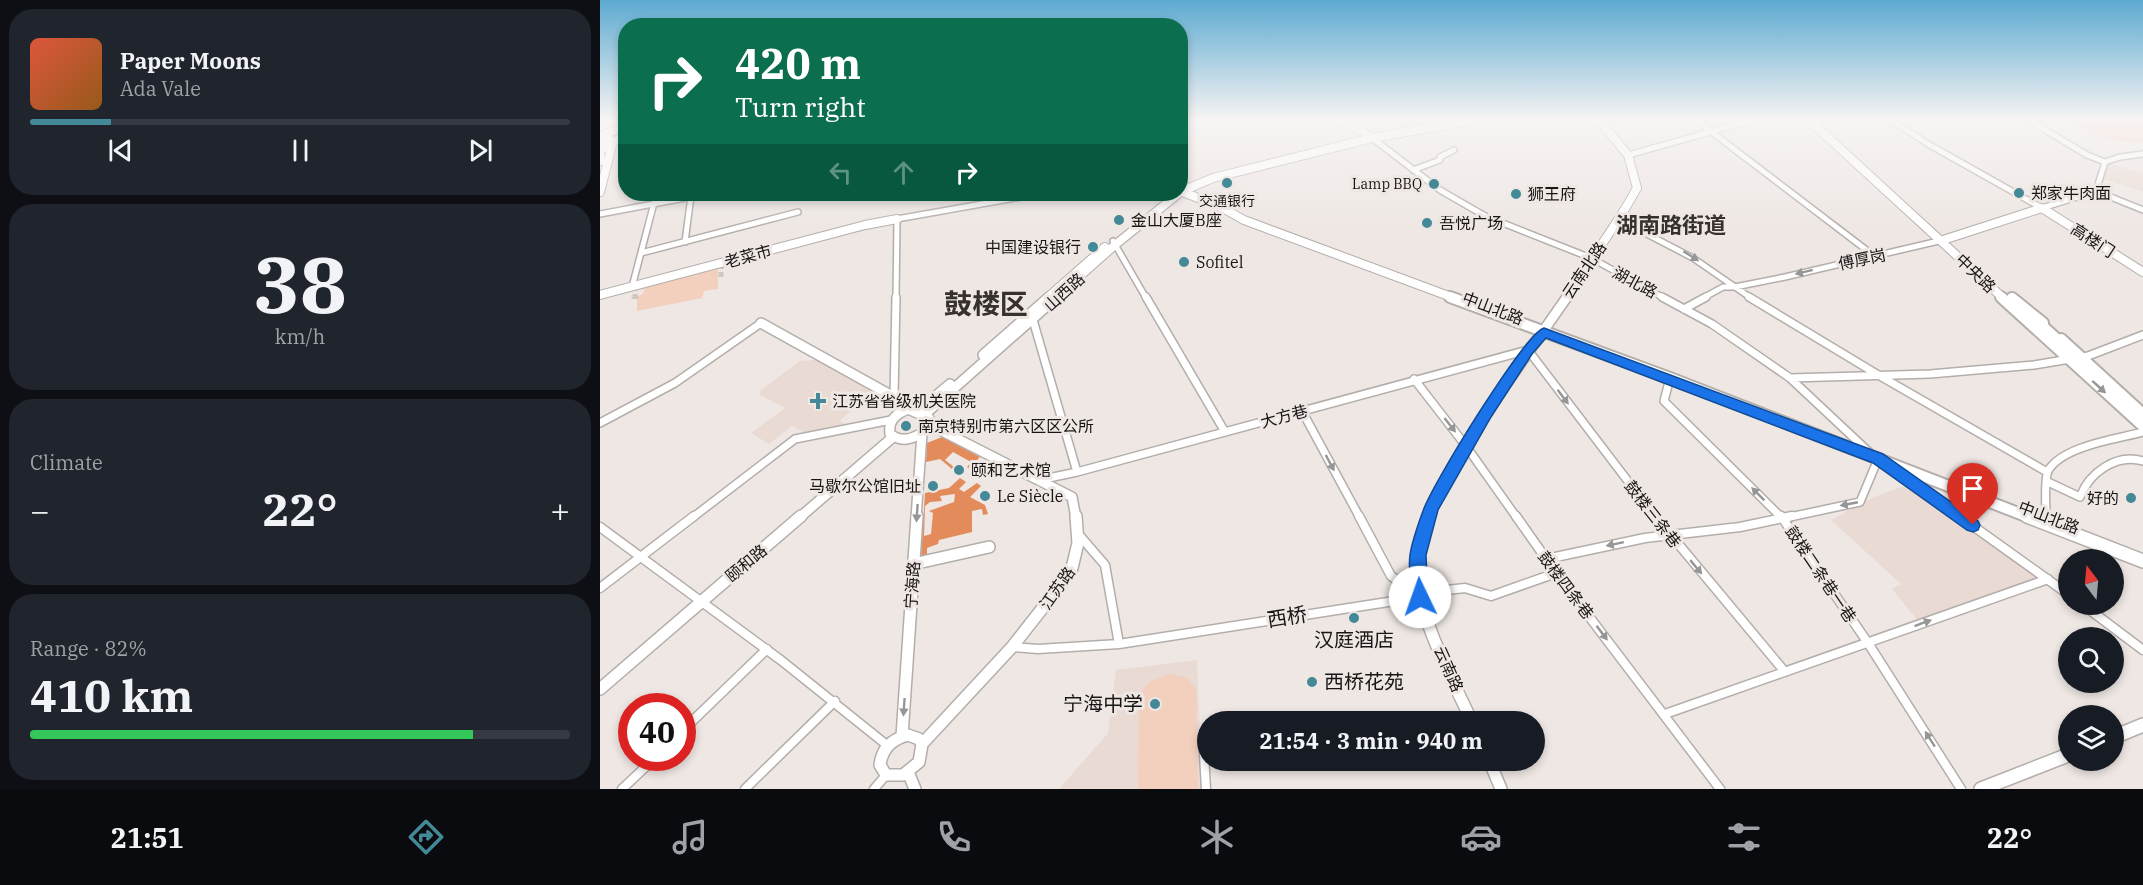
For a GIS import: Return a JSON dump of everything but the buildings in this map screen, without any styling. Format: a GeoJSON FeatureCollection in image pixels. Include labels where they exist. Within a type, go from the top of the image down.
{"type":"FeatureCollection","features":[{"type":"Feature","properties":{"kind":"main road","name":"中央路"},"geometry":{"type":"LineString","coordinates":[[1851,157],[2012,298],[2143,426]]}},
{"type":"Feature","properties":{"kind":"main road","name":"中央路"},"geometry":{"type":"LineString","coordinates":[[1857,157],[2064,349],[2012,298]]}},
{"type":"Feature","properties":{"kind":"main road","name":"中山北路"},"geometry":{"type":"LineString","coordinates":[[1188,193],[1244,220],[1862,447],[2047,520],[2143,561]]}},
{"type":"Feature","properties":{"kind":"main road","name":"中央路"},"geometry":{"type":"LineString","coordinates":[[1945,239],[2075,359],[2143,414]]}},
{"type":"Feature","properties":{"kind":"main road","name":"中山北路"},"geometry":{"type":"LineString","coordinates":[[1545,330],[1878,459],[2143,553]]}},
{"type":"Feature","properties":{"kind":"main road"},"geometry":{"type":"LineString","coordinates":[[2124,733],[2143,726]]}},
{"type":"Feature","properties":{"kind":"main road"},"geometry":{"type":"LineString","coordinates":[[1981,789],[2058,759]]}},
{"type":"Feature","properties":{"kind":"street"},"geometry":{"type":"LineString","coordinates":[[600,192],[609,157]]}},
{"type":"Feature","properties":{"kind":"street","name":"山西路"},"geometry":{"type":"LineString","coordinates":[[1188,187],[1213,177],[1293,157]]}},
{"type":"Feature","properties":{"kind":"street","name":"湖北路"},"geometry":{"type":"LineString","coordinates":[[1396,157],[1440,190],[1485,216],[1591,258],[1712,324],[1790,378],[1862,447],[2058,586]]}},
{"type":"Feature","properties":{"kind":"street"},"geometry":{"type":"LineString","coordinates":[[1413,170],[1440,160],[1440,157]]}},
{"type":"Feature","properties":{"kind":"street","name":"云南北路"},"geometry":{"type":"LineString","coordinates":[[1545,330],[1591,258],[1620,220],[1637,188],[1628,157]]}},
{"type":"Feature","properties":{"kind":"street"},"geometry":{"type":"LineString","coordinates":[[1744,157],[1873,255]]}},
{"type":"Feature","properties":{"kind":"street"},"geometry":{"type":"LineString","coordinates":[[1951,157],[2042,208],[2096,190],[2143,210]]}},
{"type":"Feature","properties":{"kind":"street"},"geometry":{"type":"LineString","coordinates":[[2092,157],[2105,162],[2121,157]]}},
{"type":"Feature","properties":{"kind":"street"},"geometry":{"type":"LineString","coordinates":[[2096,190],[2105,162]]}},
{"type":"Feature","properties":{"kind":"street"},"geometry":{"type":"LineString","coordinates":[[600,214],[665,201]]}},
{"type":"Feature","properties":{"kind":"street"},"geometry":{"type":"LineString","coordinates":[[685,242],[690,201]]}},
{"type":"Feature","properties":{"kind":"street"},"geometry":{"type":"LineString","coordinates":[[894,397],[897,219],[999,201]]}},
{"type":"Feature","properties":{"kind":"street","name":"山西路"},"geometry":{"type":"LineString","coordinates":[[891,420],[917,412],[974,369],[1161,201]]}},
{"type":"Feature","properties":{"kind":"street","name":"山西路"},"geometry":{"type":"LineString","coordinates":[[1114,243],[1167,201]]}},
{"type":"Feature","properties":{"kind":"street"},"geometry":{"type":"LineString","coordinates":[[632,287],[654,203]]}},
{"type":"Feature","properties":{"kind":"street","name":"傅厚岗"},"geometry":{"type":"LineString","coordinates":[[1684,309],[1723,287],[1785,277],[1945,239],[2042,208]]}},
{"type":"Feature","properties":{"kind":"street","name":"高楼门"},"geometry":{"type":"LineString","coordinates":[[2042,208],[2143,272]]}},
{"type":"Feature","properties":{"kind":"street"},"geometry":{"type":"LineString","coordinates":[[641,253],[798,212]]}},
{"type":"Feature","properties":{"kind":"street","name":"老菜市"},"geometry":{"type":"LineString","coordinates":[[600,295],[866,225],[897,219]]}},
{"type":"Feature","properties":{"kind":"street"},"geometry":{"type":"LineString","coordinates":[[1620,220],[1669,243],[1714,271],[1733,287],[1880,376],[2047,472]]}},
{"type":"Feature","properties":{"kind":"street"},"geometry":{"type":"LineString","coordinates":[[1114,243],[1225,432]]}},
{"type":"Feature","properties":{"kind":"street"},"geometry":{"type":"LineString","coordinates":[[1030,319],[1077,472]]}},
{"type":"Feature","properties":{"kind":"street"},"geometry":{"type":"LineString","coordinates":[[600,423],[675,383],[761,323],[929,418],[930,425],[922,434],[908,439],[893,437],[888,429],[891,420],[795,439],[600,588]]}},
{"type":"Feature","properties":{"kind":"street","name":"云南路"},"geometry":{"type":"LineString","coordinates":[[1467,711],[1439,648],[1420,597],[1418,555],[1431,508],[1466,446],[1528,350],[1545,330]]}},
{"type":"Feature","properties":{"kind":"street"},"geometry":{"type":"LineString","coordinates":[[1790,378],[1880,376],[2020,367],[2075,359],[2143,335]]}},
{"type":"Feature","properties":{"kind":"street","name":"大方巷"},"geometry":{"type":"LineString","coordinates":[[1039,480],[1077,472],[1528,350]]}},
{"type":"Feature","properties":{"kind":"street","name":"鼓楼三条巷"},"geometry":{"type":"LineString","coordinates":[[1528,350],[1669,535],[1785,672]]}},
{"type":"Feature","properties":{"kind":"street","name":"鼓楼二条巷一巷"},"geometry":{"type":"LineString","coordinates":[[1670,378],[1664,401],[1782,517],[1868,643],[1961,789]]}},
{"type":"Feature","properties":{"kind":"street","name":"鼓楼四条巷"},"geometry":{"type":"LineString","coordinates":[[1414,379],[1466,446],[1556,573],[1720,789]]}},
{"type":"Feature","properties":{"kind":"street"},"geometry":{"type":"LineString","coordinates":[[1302,411],[1390,576],[1420,597]]}},
{"type":"Feature","properties":{"kind":"street","name":"江苏路"},"geometry":{"type":"LineString","coordinates":[[922,744],[1012,647],[1071,572],[1077,557],[1080,536],[1071,497],[930,425]]}},
{"type":"Feature","properties":{"kind":"street"},"geometry":{"type":"LineString","coordinates":[[2047,520],[2047,472],[2057,460],[2067,453],[2143,432]]}},
{"type":"Feature","properties":{"kind":"street","name":"宁海路"},"geometry":{"type":"LineString","coordinates":[[902,736],[922,434]]}},
{"type":"Feature","properties":{"kind":"street","name":"颐和路"},"geometry":{"type":"LineString","coordinates":[[600,689],[893,437]]}},
{"type":"Feature","properties":{"kind":"street"},"geometry":{"type":"LineString","coordinates":[[2048,482],[2080,497],[2088,480],[2107,465],[2133,458],[2143,461]]}},
{"type":"Feature","properties":{"kind":"street"},"geometry":{"type":"LineString","coordinates":[[1546,559],[1645,538],[1740,527],[1860,502],[1878,459]]}},
{"type":"Feature","properties":{"kind":"street"},"geometry":{"type":"LineString","coordinates":[[600,527],[767,649],[835,701],[888,746]]}},
{"type":"Feature","properties":{"kind":"street"},"geometry":{"type":"LineString","coordinates":[[1080,536],[1105,565],[1119,644]]}},
{"type":"Feature","properties":{"kind":"street"},"geometry":{"type":"LineString","coordinates":[[913,564],[989,547]]}},
{"type":"Feature","properties":{"kind":"street","name":"西桥"},"geometry":{"type":"LineString","coordinates":[[1012,647],[1038,649],[1119,644],[1476,587],[1491,596],[1556,573]]}},
{"type":"Feature","properties":{"kind":"street"},"geometry":{"type":"LineString","coordinates":[[1665,714],[2048,579]]}},
{"type":"Feature","properties":{"kind":"street"},"geometry":{"type":"LineString","coordinates":[[2097,615],[2143,650]]}},
{"type":"Feature","properties":{"kind":"street"},"geometry":{"type":"LineString","coordinates":[[696,717],[767,649]]}},
{"type":"Feature","properties":{"kind":"street"},"geometry":{"type":"LineString","coordinates":[[745,789],[835,701]]}},
{"type":"Feature","properties":{"kind":"street"},"geometry":{"type":"LineString","coordinates":[[902,736],[914,736],[922,744],[923,750],[919,762],[908,772],[897,777],[886,775],[880,765],[883,752],[888,746],[902,736]]}},
{"type":"Feature","properties":{"kind":"street"},"geometry":{"type":"LineString","coordinates":[[622,789],[641,771]]}},
{"type":"Feature","properties":{"kind":"street"},"geometry":{"type":"LineString","coordinates":[[1205,771],[1206,789]]}},
{"type":"Feature","properties":{"kind":"street"},"geometry":{"type":"LineString","coordinates":[[1494,771],[1501,789]]}},
{"type":"Feature","properties":{"kind":"street"},"geometry":{"type":"LineString","coordinates":[[908,772],[915,789]]}},
{"type":"Feature","properties":{"kind":"street"},"geometry":{"type":"LineString","coordinates":[[874,789],[886,775]]}},
{"type":"Feature","properties":{"kind":"shaded area"},"geometry":{"type":"Polygon","coordinates":[[[2105,162],[2143,173],[2143,191],[2102,179],[2105,162]]]}},
{"type":"Feature","properties":{"kind":"shaded area"},"geometry":{"type":"Polygon","coordinates":[[[718,267],[718,289],[704,291],[702,298],[637,311],[637,296],[643,294],[644,289],[638,290],[639,288],[718,267]]]}},
{"type":"Feature","properties":{"kind":"shaded area","name":"江苏省省级机关医院"},"geometry":{"type":"Polygon","coordinates":[[[817,360],[877,390],[839,421],[847,425],[809,435],[792,426],[769,444],[751,433],[785,408],[760,395],[761,390],[800,361],[817,360]]]}},
{"type":"Feature","properties":{"kind":"shaded area"},"geometry":{"type":"Polygon","coordinates":[[[942,437],[980,457],[969,468],[967,467],[971,462],[953,452],[945,460],[954,467],[952,469],[940,459],[926,462],[927,443],[942,437]]]}},
{"type":"Feature","properties":{"kind":"shaded area"},"geometry":{"type":"Polygon","coordinates":[[[960,478],[966,482],[959,489],[964,492],[977,483],[981,486],[970,497],[985,505],[988,514],[983,515],[982,509],[972,511],[972,532],[939,540],[938,544],[927,548],[927,555],[921,557],[925,493],[949,488],[960,478]],[[955,494],[940,496],[942,501],[930,502],[925,506],[924,536],[931,534],[933,513],[929,511],[954,502],[955,494]]]}},
{"type":"Feature","properties":{"kind":"shaded area"},"geometry":{"type":"Polygon","coordinates":[[[1901,487],[1913,487],[1976,530],[2039,579],[1919,622],[1892,589],[1901,584],[1831,520],[1874,497],[1901,487]]]}},
{"type":"Feature","properties":{"kind":"shaded area","name":"宁海中学"},"geometry":{"type":"Polygon","coordinates":[[[1197,660],[1199,711],[1197,711],[1197,771],[1201,771],[1202,789],[1059,789],[1108,733],[1116,670],[1197,660]]]}},
{"type":"Feature","properties":{"kind":"shaded area"},"geometry":{"type":"Polygon","coordinates":[[[1168,674],[1188,678],[1196,690],[1198,789],[1139,789],[1139,695],[1148,683],[1168,674]]]}},
{"type":"Feature","properties":{"kind":"tunnel"},"geometry":{"type":"LineString","coordinates":[[721,264],[721,278]]}},
{"type":"Feature","properties":{"kind":"tunnel"},"geometry":{"type":"LineString","coordinates":[[635,286],[635,299]]}},
{"type":"Feature","properties":{"kind":"place","name":"交通银行"},"geometry":{"type":"Point","coordinates":[1227,183]}},
{"type":"Feature","properties":{"kind":"place","name":"Lamp BBQ"},"geometry":{"type":"Point","coordinates":[1434,184]}},
{"type":"Feature","properties":{"kind":"place","name":"郑家牛肉面"},"geometry":{"type":"Point","coordinates":[2019,193]}},
{"type":"Feature","properties":{"kind":"place","name":"狮王府"},"geometry":{"type":"Point","coordinates":[1516,194]}},
{"type":"Feature","properties":{"kind":"place","name":"金山大厦B座"},"geometry":{"type":"Point","coordinates":[1119,220]}},
{"type":"Feature","properties":{"kind":"place","name":"吾悦广场"},"geometry":{"type":"Point","coordinates":[1427,223]}},
{"type":"Feature","properties":{"kind":"place","name":"中国建设银行"},"geometry":{"type":"Point","coordinates":[1093,247]}},
{"type":"Feature","properties":{"kind":"place","name":"Sofitel"},"geometry":{"type":"Point","coordinates":[1184,262]}},
{"type":"Feature","properties":{"kind":"place","name":"江苏省省级机关医院"},"geometry":{"type":"Point","coordinates":[818,401]}},
{"type":"Feature","properties":{"kind":"place","name":"南京特别市第六区区公所"},"geometry":{"type":"Point","coordinates":[906,426]}},
{"type":"Feature","properties":{"kind":"place","name":"颐和艺术馆"},"geometry":{"type":"Point","coordinates":[959,470]}},
{"type":"Feature","properties":{"kind":"place","name":"马歇尔公馆旧址"},"geometry":{"type":"Point","coordinates":[933,486]}},
{"type":"Feature","properties":{"kind":"place","name":"Le Siècle"},"geometry":{"type":"Point","coordinates":[985,496]}},
{"type":"Feature","properties":{"kind":"place","name":"好的"},"geometry":{"type":"Point","coordinates":[2131,498]}},
{"type":"Feature","properties":{"kind":"place","name":"汉庭酒店"},"geometry":{"type":"Point","coordinates":[1354,618]}},
{"type":"Feature","properties":{"kind":"place","name":"西桥花苑"},"geometry":{"type":"Point","coordinates":[1312,682]}},
{"type":"Feature","properties":{"kind":"place","name":"宁海中学"},"geometry":{"type":"Point","coordinates":[1155,704]}},
{"type":"Feature","properties":{"kind":"district","name":"湖南路街道"},"geometry":{"type":"Point","coordinates":[1671,225]}},
{"type":"Feature","properties":{"kind":"district","name":"鼓楼区"},"geometry":{"type":"Point","coordinates":[986,304]}},
{"type":"Feature","properties":{"kind":"route"},"geometry":{"type":"LineString","coordinates":[[1420,597],[1418,555],[1431,508],[1486,413],[1528,350],[1544,332],[1878,459],[1973,525]]}}]}
